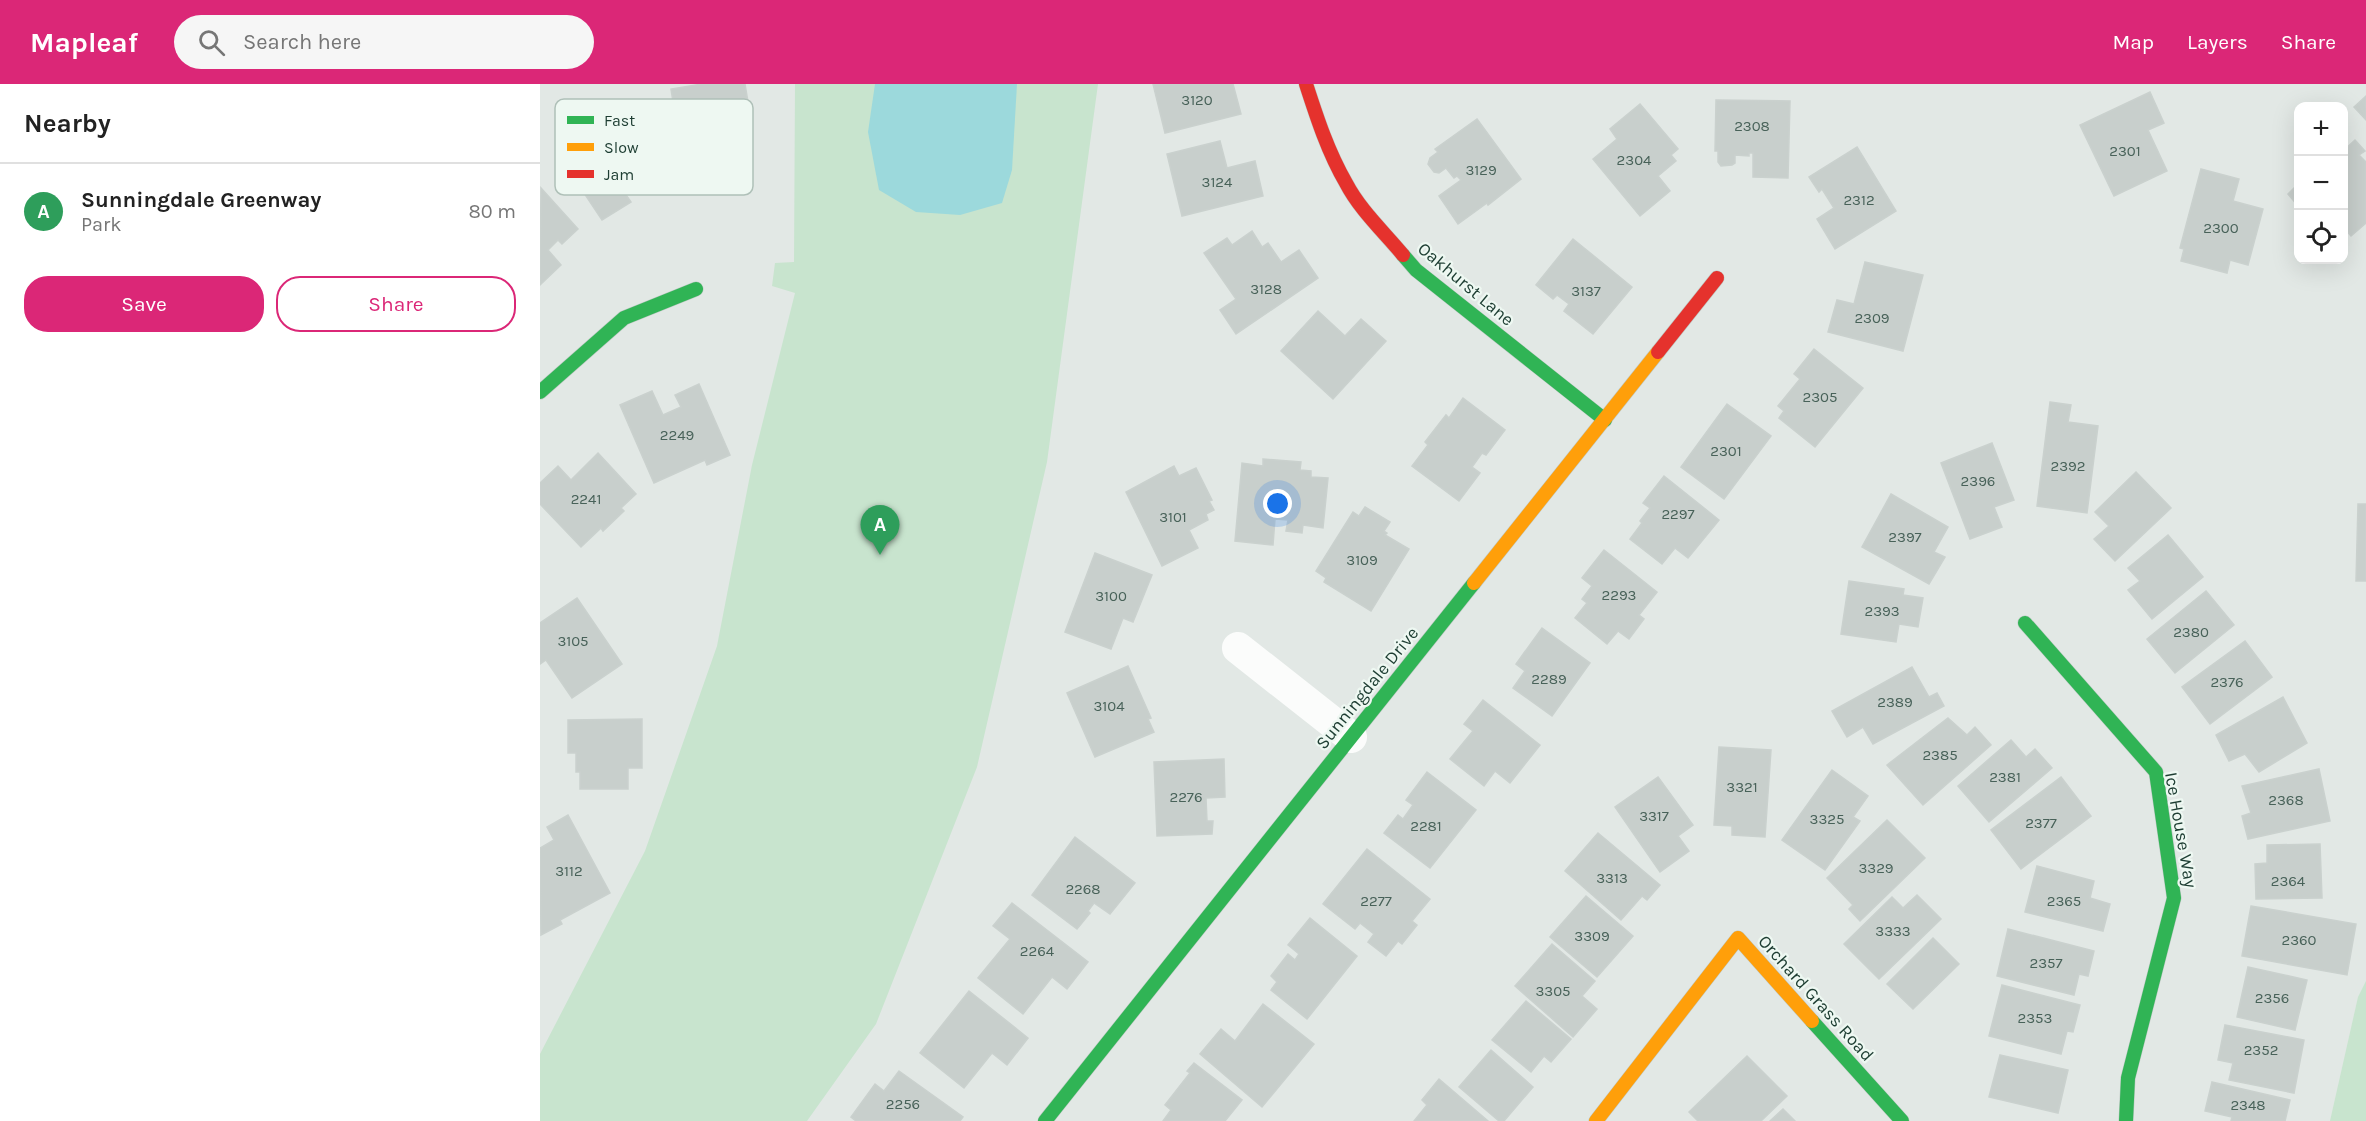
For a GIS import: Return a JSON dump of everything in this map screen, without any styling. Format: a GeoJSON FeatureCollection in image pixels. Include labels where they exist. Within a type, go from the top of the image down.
{"type":"FeatureCollection","features":[{"type":"Feature","properties":{"kind":"street","name":"Oakhurst Lane"},"geometry":{"type":"LineString","coordinates":[[1306,84],[1323,136],[1346,184],[1362,207],[1416,270],[1605,420]]}},
{"type":"Feature","properties":{"kind":"street","name":"Sunningdale Drive"},"geometry":{"type":"LineString","coordinates":[[1045,1121],[1717,278]]}},
{"type":"Feature","properties":{"kind":"street"},"geometry":{"type":"LineString","coordinates":[[540,392],[624,318],[696,289]]}},
{"type":"Feature","properties":{"kind":"street","name":"Ice House Way"},"geometry":{"type":"LineString","coordinates":[[2025,623],[2156,772],[2174,898],[2128,1078],[2126,1121]]}},
{"type":"Feature","properties":{"kind":"street"},"geometry":{"type":"LineString","coordinates":[[1238,648],[1351,737]]}},
{"type":"Feature","properties":{"kind":"street","name":"Orchard Grass Road"},"geometry":{"type":"LineString","coordinates":[[1596,1121],[1738,938],[1902,1121]]}},
{"type":"Feature","properties":{"kind":"green space"},"geometry":{"type":"Polygon","coordinates":[[[795,84],[1098,84],[1047,462],[977,767],[876,1024],[807,1121],[540,1121],[540,1054],[645,851],[717,646],[752,465],[795,293],[772,286],[775,263],[794,262],[795,84]]]}},
{"type":"Feature","properties":{"kind":"green space"},"geometry":{"type":"Polygon","coordinates":[[[2366,981],[2366,1121],[2330,1121],[2358,997],[2366,981]]]}},
{"type":"Feature","properties":{"kind":"water"},"geometry":{"type":"Polygon","coordinates":[[[875,84],[1017,84],[1012,170],[1002,203],[960,215],[916,212],[879,190],[868,132],[875,84]]]}},
{"type":"Feature","properties":{"kind":"building"},"geometry":{"type":"Polygon","coordinates":[[[702,84],[745,84],[748,99],[673,99],[671,89],[702,84]]]}},
{"type":"Feature","properties":{"kind":"building"},"geometry":{"type":"Polygon","coordinates":[[[1153,84],[1233,84],[1241,114],[1165,133],[1153,84]]]}},
{"type":"Feature","properties":{"kind":"building"},"geometry":{"type":"Polygon","coordinates":[[[2150,92],[2164,123],[2148,130],[2167,171],[2114,196],[2080,125],[2150,92]]]}},
{"type":"Feature","properties":{"kind":"building"},"geometry":{"type":"Polygon","coordinates":[[[2366,96],[2366,120],[2354,107],[2366,96]]]}},
{"type":"Feature","properties":{"kind":"building"},"geometry":{"type":"Polygon","coordinates":[[[1716,100],[1790,101],[1788,178],[1753,177],[1753,153],[1749,153],[1749,156],[1735,155],[1735,163],[1721,166],[1718,162],[1718,151],[1715,151],[1716,100]]]}},
{"type":"Feature","properties":{"kind":"building"},"geometry":{"type":"Polygon","coordinates":[[[1640,104],[1678,149],[1671,155],[1676,161],[1658,176],[1670,191],[1640,216],[1593,159],[1617,139],[1610,129],[1640,104]]]}},
{"type":"Feature","properties":{"kind":"building"},"geometry":{"type":"Polygon","coordinates":[[[1477,119],[1521,179],[1488,205],[1487,203],[1458,224],[1439,196],[1461,180],[1457,176],[1454,178],[1446,168],[1439,173],[1434,172],[1428,164],[1430,158],[1438,152],[1435,149],[1477,119]]]}},
{"type":"Feature","properties":{"kind":"building"},"geometry":{"type":"Polygon","coordinates":[[[2355,140],[2365,151],[2359,155],[2366,162],[2366,223],[2351,236],[2348,233],[2348,146],[2355,140]]]}},
{"type":"Feature","properties":{"kind":"building"},"geometry":{"type":"Polygon","coordinates":[[[1220,141],[1227,168],[1255,161],[1263,196],[1182,216],[1167,154],[1220,141]]]}},
{"type":"Feature","properties":{"kind":"building"},"geometry":{"type":"Polygon","coordinates":[[[1857,147],[1896,211],[1835,249],[1817,219],[1834,208],[1822,189],[1819,192],[1809,177],[1857,147]]]}},
{"type":"Feature","properties":{"kind":"building"},"geometry":{"type":"Polygon","coordinates":[[[2201,169],[2239,179],[2233,201],[2263,209],[2248,265],[2230,260],[2227,273],[2181,261],[2184,249],[2180,248],[2201,169]]]}},
{"type":"Feature","properties":{"kind":"building"},"geometry":{"type":"Polygon","coordinates":[[[541,188],[578,229],[562,244],[558,240],[548,250],[561,265],[540,285],[541,188]]]}},
{"type":"Feature","properties":{"kind":"building"},"geometry":{"type":"Polygon","coordinates":[[[2294,188],[2294,201],[2288,194],[2294,188]]]}},
{"type":"Feature","properties":{"kind":"building"},"geometry":{"type":"Polygon","coordinates":[[[585,195],[626,195],[631,202],[602,220],[585,195]]]}},
{"type":"Feature","properties":{"kind":"building"},"geometry":{"type":"Polygon","coordinates":[[[1252,231],[1262,247],[1268,243],[1281,262],[1299,250],[1318,278],[1236,334],[1220,310],[1236,299],[1204,253],[1227,238],[1232,245],[1252,231]]]}},
{"type":"Feature","properties":{"kind":"building"},"geometry":{"type":"Polygon","coordinates":[[[1573,239],[1632,287],[1593,334],[1564,311],[1569,304],[1557,295],[1553,299],[1536,285],[1573,239]]]}},
{"type":"Feature","properties":{"kind":"building"},"geometry":{"type":"Polygon","coordinates":[[[1865,262],[1923,275],[1903,351],[1828,332],[1837,300],[1854,304],[1865,262]]]}},
{"type":"Feature","properties":{"kind":"building"},"geometry":{"type":"Polygon","coordinates":[[[1318,311],[1345,336],[1361,319],[1386,341],[1333,399],[1281,351],[1318,311]]]}},
{"type":"Feature","properties":{"kind":"building"},"geometry":{"type":"Polygon","coordinates":[[[1814,349],[1863,388],[1815,447],[1779,418],[1784,411],[1778,406],[1800,379],[1794,374],[1814,349]]]}},
{"type":"Feature","properties":{"kind":"building"},"geometry":{"type":"Polygon","coordinates":[[[699,384],[730,455],[707,465],[705,460],[654,483],[620,405],[652,391],[663,415],[681,407],[675,395],[699,384]]]}},
{"type":"Feature","properties":{"kind":"building"},"geometry":{"type":"Polygon","coordinates":[[[1463,398],[1505,430],[1486,455],[1482,453],[1472,467],[1480,473],[1459,501],[1412,466],[1428,445],[1425,442],[1446,415],[1449,418],[1463,398]]]}},
{"type":"Feature","properties":{"kind":"building"},"geometry":{"type":"Polygon","coordinates":[[[2050,402],[2071,405],[2068,422],[2098,426],[2087,513],[2037,506],[2050,402]]]}},
{"type":"Feature","properties":{"kind":"building"},"geometry":{"type":"Polygon","coordinates":[[[1727,404],[1771,436],[1724,499],[1681,467],[1727,404]]]}},
{"type":"Feature","properties":{"kind":"building"},"geometry":{"type":"Polygon","coordinates":[[[1992,443],[2014,500],[1994,507],[2002,527],[1970,539],[1941,463],[1992,443]]]}},
{"type":"Feature","properties":{"kind":"building"},"geometry":{"type":"Polygon","coordinates":[[[598,453],[636,494],[621,508],[624,511],[603,531],[601,528],[581,547],[540,504],[540,483],[558,466],[571,480],[598,453]]]}},
{"type":"Feature","properties":{"kind":"building"},"geometry":{"type":"Polygon","coordinates":[[[1263,459],[1301,462],[1300,470],[1311,471],[1311,477],[1328,478],[1323,528],[1303,525],[1302,533],[1286,531],[1288,520],[1275,519],[1273,545],[1235,541],[1242,463],[1263,466],[1263,459]]]}},
{"type":"Feature","properties":{"kind":"building"},"geometry":{"type":"Polygon","coordinates":[[[1174,466],[1179,476],[1196,468],[1212,500],[1209,501],[1214,510],[1206,514],[1208,520],[1189,530],[1198,548],[1162,566],[1126,492],[1174,466]]]}},
{"type":"Feature","properties":{"kind":"building"},"geometry":{"type":"Polygon","coordinates":[[[2136,472],[2171,508],[2115,561],[2094,539],[2109,526],[2095,512],[2136,472]]]}},
{"type":"Feature","properties":{"kind":"building"},"geometry":{"type":"Polygon","coordinates":[[[1664,476],[1719,520],[1688,558],[1675,548],[1662,564],[1630,539],[1650,508],[1643,503],[1664,476]]]}},
{"type":"Feature","properties":{"kind":"building"},"geometry":{"type":"Polygon","coordinates":[[[1891,494],[1948,527],[1934,552],[1945,557],[1929,584],[1862,547],[1891,494]]]}},
{"type":"Feature","properties":{"kind":"building"},"geometry":{"type":"Polygon","coordinates":[[[2358,504],[2366,504],[2366,581],[2356,581],[2358,504]]]}},
{"type":"Feature","properties":{"kind":"building"},"geometry":{"type":"Polygon","coordinates":[[[1365,507],[1390,522],[1384,531],[1387,533],[1385,535],[1409,549],[1371,611],[1324,582],[1326,578],[1316,571],[1353,512],[1359,516],[1365,507]]]}},
{"type":"Feature","properties":{"kind":"building"},"geometry":{"type":"Polygon","coordinates":[[[2168,535],[2203,577],[2152,619],[2128,590],[2140,581],[2128,568],[2168,535]]]}},
{"type":"Feature","properties":{"kind":"building"},"geometry":{"type":"Polygon","coordinates":[[[1604,550],[1657,592],[1639,615],[1644,619],[1629,639],[1618,631],[1607,644],[1575,618],[1587,603],[1582,599],[1592,586],[1582,578],[1604,550]]]}},
{"type":"Feature","properties":{"kind":"building"},"geometry":{"type":"Polygon","coordinates":[[[1095,553],[1152,575],[1133,622],[1123,618],[1111,649],[1065,632],[1095,553]]]}},
{"type":"Feature","properties":{"kind":"building"},"geometry":{"type":"Polygon","coordinates":[[[1849,581],[1904,589],[1903,595],[1923,598],[1918,627],[1899,624],[1896,642],[1841,634],[1849,581]]]}},
{"type":"Feature","properties":{"kind":"building"},"geometry":{"type":"Polygon","coordinates":[[[2206,591],[2234,625],[2175,673],[2147,639],[2206,591]]]}},
{"type":"Feature","properties":{"kind":"building"},"geometry":{"type":"Polygon","coordinates":[[[577,598],[622,664],[572,698],[546,660],[540,664],[540,623],[577,598]]]}},
{"type":"Feature","properties":{"kind":"building"},"geometry":{"type":"Polygon","coordinates":[[[1542,628],[1590,663],[1552,716],[1513,688],[1525,671],[1516,664],[1542,628]]]}},
{"type":"Feature","properties":{"kind":"building"},"geometry":{"type":"Polygon","coordinates":[[[2245,641],[2272,677],[2210,724],[2182,687],[2245,641]]]}},
{"type":"Feature","properties":{"kind":"building"},"geometry":{"type":"Polygon","coordinates":[[[1128,666],[1151,718],[1148,719],[1154,732],[1095,757],[1067,693],[1128,666]]]}},
{"type":"Feature","properties":{"kind":"building"},"geometry":{"type":"Polygon","coordinates":[[[1912,667],[1929,697],[1937,693],[1944,706],[1873,744],[1863,727],[1847,737],[1832,711],[1912,667]]]}},
{"type":"Feature","properties":{"kind":"building"},"geometry":{"type":"Polygon","coordinates":[[[2283,697],[2307,743],[2259,772],[2245,754],[2229,761],[2216,735],[2283,697]]]}},
{"type":"Feature","properties":{"kind":"building"},"geometry":{"type":"Polygon","coordinates":[[[1483,700],[1540,745],[1510,783],[1495,771],[1484,786],[1450,759],[1473,731],[1464,724],[1483,700]]]}},
{"type":"Feature","properties":{"kind":"building"},"geometry":{"type":"Polygon","coordinates":[[[1948,718],[1967,735],[1975,727],[1991,745],[1923,805],[1887,765],[1948,718]]]}},
{"type":"Feature","properties":{"kind":"building"},"geometry":{"type":"Polygon","coordinates":[[[642,719],[642,768],[628,768],[628,789],[580,789],[580,772],[576,772],[576,753],[568,753],[568,720],[642,719]]]}},
{"type":"Feature","properties":{"kind":"building"},"geometry":{"type":"Polygon","coordinates":[[[2011,740],[2026,757],[2035,749],[2052,768],[1989,822],[1958,786],[2011,740]]]}},
{"type":"Feature","properties":{"kind":"building"},"geometry":{"type":"Polygon","coordinates":[[[1719,747],[1771,750],[1765,837],[1732,835],[1732,826],[1714,825],[1719,747]]]}},
{"type":"Feature","properties":{"kind":"building"},"geometry":{"type":"Polygon","coordinates":[[[1224,759],[1225,797],[1206,798],[1207,821],[1213,821],[1212,834],[1157,836],[1154,762],[1224,759]]]}},
{"type":"Feature","properties":{"kind":"building"},"geometry":{"type":"Polygon","coordinates":[[[2319,769],[2330,821],[2248,839],[2242,816],[2251,813],[2242,786],[2319,769]]]}},
{"type":"Feature","properties":{"kind":"building"},"geometry":{"type":"Polygon","coordinates":[[[1832,770],[1868,796],[1853,817],[1860,821],[1825,870],[1782,840],[1832,770]]]}},
{"type":"Feature","properties":{"kind":"building"},"geometry":{"type":"Polygon","coordinates":[[[1427,772],[1476,810],[1430,868],[1384,833],[1398,815],[1403,819],[1413,805],[1406,800],[1427,772]]]}},
{"type":"Feature","properties":{"kind":"building"},"geometry":{"type":"Polygon","coordinates":[[[1658,777],[1693,825],[1678,836],[1689,851],[1660,872],[1615,807],[1658,777]]]}},
{"type":"Feature","properties":{"kind":"building"},"geometry":{"type":"Polygon","coordinates":[[[2061,777],[2091,816],[2021,869],[1991,830],[2061,777]]]}},
{"type":"Feature","properties":{"kind":"building"},"geometry":{"type":"Polygon","coordinates":[[[568,815],[610,893],[560,920],[562,924],[541,935],[540,848],[554,840],[547,827],[568,815]]]}},
{"type":"Feature","properties":{"kind":"building"},"geometry":{"type":"Polygon","coordinates":[[[1887,820],[1925,858],[1860,921],[1849,909],[1853,905],[1827,878],[1887,820]]]}},
{"type":"Feature","properties":{"kind":"building"},"geometry":{"type":"Polygon","coordinates":[[[1598,833],[1660,885],[1647,900],[1642,896],[1621,920],[1565,871],[1598,833]]]}},
{"type":"Feature","properties":{"kind":"building"},"geometry":{"type":"Polygon","coordinates":[[[1075,837],[1135,883],[1110,914],[1094,903],[1088,911],[1090,913],[1077,929],[1032,895],[1075,837]]]}},
{"type":"Feature","properties":{"kind":"building"},"geometry":{"type":"Polygon","coordinates":[[[2320,844],[2322,898],[2256,899],[2255,864],[2267,863],[2267,845],[2320,844]]]}},
{"type":"Feature","properties":{"kind":"building"},"geometry":{"type":"Polygon","coordinates":[[[1367,849],[1430,899],[1412,921],[1417,925],[1402,944],[1398,941],[1386,956],[1368,942],[1374,934],[1360,923],[1355,929],[1323,904],[1367,849]]]}},
{"type":"Feature","properties":{"kind":"building"},"geometry":{"type":"Polygon","coordinates":[[[2037,866],[2094,881],[2090,898],[2110,904],[2103,931],[2025,912],[2037,866]]]}},
{"type":"Feature","properties":{"kind":"building"},"geometry":{"type":"Polygon","coordinates":[[[1917,895],[1941,919],[1879,979],[1844,944],[1892,897],[1903,908],[1917,895]]]}},
{"type":"Feature","properties":{"kind":"building"},"geometry":{"type":"Polygon","coordinates":[[[1586,896],[1633,936],[1597,977],[1550,937],[1586,896]]]}},
{"type":"Feature","properties":{"kind":"building"},"geometry":{"type":"Polygon","coordinates":[[[1012,903],[1088,962],[1067,989],[1052,977],[1023,1014],[978,978],[1010,939],[993,926],[1012,903]]]}},
{"type":"Feature","properties":{"kind":"building"},"geometry":{"type":"Polygon","coordinates":[[[2251,906],[2356,924],[2347,975],[2242,956],[2251,906]]]}},
{"type":"Feature","properties":{"kind":"building"},"geometry":{"type":"Polygon","coordinates":[[[1310,918],[1357,956],[1307,1019],[1271,990],[1277,982],[1271,976],[1288,954],[1295,960],[1299,954],[1288,945],[1310,918]]]}},
{"type":"Feature","properties":{"kind":"building"},"geometry":{"type":"Polygon","coordinates":[[[2008,929],[2094,951],[2088,976],[2079,974],[2074,995],[1997,976],[2008,929]]]}},
{"type":"Feature","properties":{"kind":"building"},"geometry":{"type":"Polygon","coordinates":[[[1933,938],[1959,964],[1913,1009],[1887,984],[1933,938]]]}},
{"type":"Feature","properties":{"kind":"building"},"geometry":{"type":"Polygon","coordinates":[[[1552,944],[1595,981],[1582,996],[1597,1009],[1573,1037],[1515,986],[1552,944]]]}},
{"type":"Feature","properties":{"kind":"building"},"geometry":{"type":"Polygon","coordinates":[[[2248,967],[2307,980],[2295,1030],[2237,1017],[2248,967]]]}},
{"type":"Feature","properties":{"kind":"building"},"geometry":{"type":"Polygon","coordinates":[[[2002,985],[2080,1005],[2073,1032],[2067,1031],[2061,1054],[1989,1036],[2002,985]]]}},
{"type":"Feature","properties":{"kind":"building"},"geometry":{"type":"Polygon","coordinates":[[[969,991],[1028,1038],[1007,1065],[992,1053],[964,1088],[920,1053],[969,991]]]}},
{"type":"Feature","properties":{"kind":"building"},"geometry":{"type":"Polygon","coordinates":[[[1526,1001],[1571,1039],[1551,1062],[1544,1056],[1531,1072],[1492,1040],[1526,1001]]]}},
{"type":"Feature","properties":{"kind":"building"},"geometry":{"type":"Polygon","coordinates":[[[1263,1004],[1314,1044],[1262,1107],[1200,1054],[1221,1029],[1235,1041],[1263,1004]]]}},
{"type":"Feature","properties":{"kind":"building"},"geometry":{"type":"Polygon","coordinates":[[[2225,1025],[2304,1040],[2294,1093],[2229,1080],[2233,1063],[2218,1060],[2225,1025]]]}},
{"type":"Feature","properties":{"kind":"building"},"geometry":{"type":"Polygon","coordinates":[[[1491,1050],[1533,1087],[1504,1121],[1499,1121],[1459,1087],[1491,1050]]]}},
{"type":"Feature","properties":{"kind":"building"},"geometry":{"type":"Polygon","coordinates":[[[2000,1055],[2068,1070],[2058,1113],[1989,1097],[2000,1055]]]}},
{"type":"Feature","properties":{"kind":"building"},"geometry":{"type":"Polygon","coordinates":[[[1747,1056],[1787,1096],[1761,1121],[1698,1121],[1689,1112],[1747,1056]]]}},
{"type":"Feature","properties":{"kind":"building"},"geometry":{"type":"Polygon","coordinates":[[[1194,1063],[1242,1100],[1225,1121],[1163,1121],[1171,1110],[1165,1105],[1190,1073],[1187,1071],[1194,1063]]]}},
{"type":"Feature","properties":{"kind":"building"},"geometry":{"type":"Polygon","coordinates":[[[899,1071],[963,1117],[960,1121],[856,1121],[851,1117],[875,1084],[884,1091],[899,1071]]]}},
{"type":"Feature","properties":{"kind":"building"},"geometry":{"type":"Polygon","coordinates":[[[1439,1079],[1488,1121],[1414,1121],[1427,1105],[1422,1100],[1439,1079]]]}},
{"type":"Feature","properties":{"kind":"building"},"geometry":{"type":"Polygon","coordinates":[[[2212,1082],[2290,1100],[2285,1121],[2231,1121],[2232,1117],[2205,1111],[2212,1082]]]}},
{"type":"Feature","properties":{"kind":"building"},"geometry":{"type":"Polygon","coordinates":[[[1783,1109],[1795,1121],[1770,1121],[1783,1109]]]}},
{"type":"Feature","properties":{"kind":"traffic: fast"},"geometry":{"type":"LineString","coordinates":[[1403,255],[1416,270],[1605,420]]}},
{"type":"Feature","properties":{"kind":"traffic: fast"},"geometry":{"type":"LineString","coordinates":[[540,392],[624,318],[696,289]]}},
{"type":"Feature","properties":{"kind":"traffic: fast"},"geometry":{"type":"LineString","coordinates":[[1045,1121],[1474,583]]}},
{"type":"Feature","properties":{"kind":"traffic: fast"},"geometry":{"type":"LineString","coordinates":[[2025,623],[2156,772],[2174,898],[2128,1078],[2126,1121]]}},
{"type":"Feature","properties":{"kind":"traffic: fast"},"geometry":{"type":"LineString","coordinates":[[1812,1021],[1902,1121]]}},
{"type":"Feature","properties":{"kind":"traffic: slow"},"geometry":{"type":"LineString","coordinates":[[1474,583],[1658,352]]}},
{"type":"Feature","properties":{"kind":"traffic: slow"},"geometry":{"type":"LineString","coordinates":[[1596,1121],[1738,938],[1812,1021]]}},
{"type":"Feature","properties":{"kind":"traffic: jam"},"geometry":{"type":"LineString","coordinates":[[1306,84],[1328,147],[1346,183],[1365,212],[1403,255]]}},
{"type":"Feature","properties":{"kind":"traffic: jam"},"geometry":{"type":"LineString","coordinates":[[1658,352],[1717,278]]}},
{"type":"Feature","properties":{"kind":"place","name":"Sunningdale Greenway"},"geometry":{"type":"Point","coordinates":[880,555]}}]}
